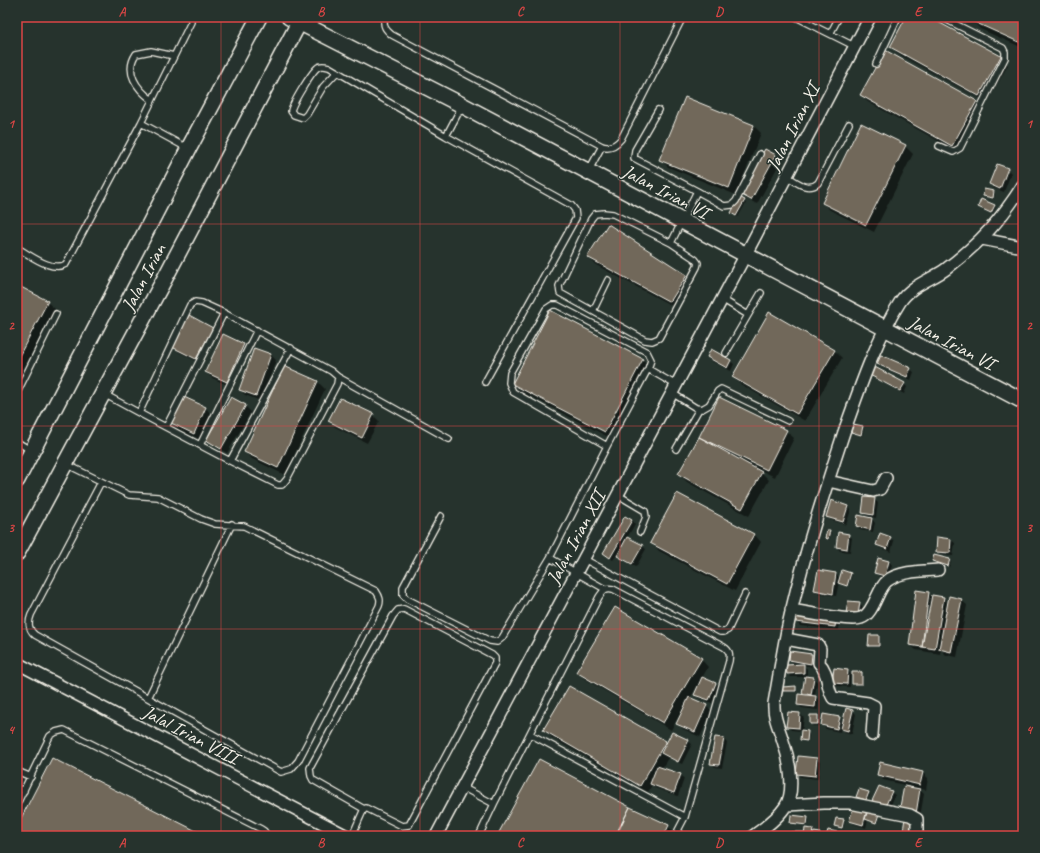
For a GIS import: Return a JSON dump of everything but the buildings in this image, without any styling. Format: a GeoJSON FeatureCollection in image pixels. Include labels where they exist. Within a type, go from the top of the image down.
{"type":"FeatureCollection","features":[{"type":"Feature","properties":{"kind":"street","name":"Jalan Irian"},"geometry":{"type":"LineString","coordinates":[[17,480],[189,148],[259,17]]}},
{"type":"Feature","properties":{"kind":"street","name":"Jalan Irian XI"},"geometry":{"type":"LineString","coordinates":[[746,254],[870,17]]}},
{"type":"Feature","properties":{"kind":"street","name":"Jalan Irian"},"geometry":{"type":"LineString","coordinates":[[17,553],[104,394],[297,19]]}},
{"type":"Feature","properties":{"kind":"street","name":"Jalan Irian VI"},"geometry":{"type":"LineString","coordinates":[[297,19],[1023,401]]}},
{"type":"Feature","properties":{"kind":"street"},"geometry":{"type":"LineString","coordinates":[[753,836],[779,814],[787,805],[791,784],[790,775],[784,741],[774,717],[773,709],[791,610],[814,523],[858,392],[885,329],[900,301],[921,283],[944,270],[966,254],[982,239],[1003,215],[1023,185]]}},
{"type":"Feature","properties":{"kind":"street"},"geometry":{"type":"LineString","coordinates":[[982,239],[1023,247]]}},
{"type":"Feature","properties":{"kind":"street","name":"Jalan Irian XII"},"geometry":{"type":"LineString","coordinates":[[436,836],[746,254]]}},
{"type":"Feature","properties":{"kind":"street"},"geometry":{"type":"LineString","coordinates":[[828,481],[873,491],[880,490],[886,478]]}},
{"type":"Feature","properties":{"kind":"street"},"geometry":{"type":"LineString","coordinates":[[791,610],[848,619],[863,618],[868,613],[882,586],[887,581],[909,573],[938,570]]}},
{"type":"Feature","properties":{"kind":"street"},"geometry":{"type":"LineString","coordinates":[[786,639],[818,645],[820,649],[819,662],[824,667],[830,693],[833,698],[868,703],[874,706],[872,735]]}},
{"type":"Feature","properties":{"kind":"street","name":"Jalal Irian VIII"},"geometry":{"type":"LineString","coordinates":[[17,663],[347,836]]}},
{"type":"Feature","properties":{"kind":"street"},"geometry":{"type":"LineString","coordinates":[[787,805],[850,803],[910,815],[917,819],[917,836]]}},
{"type":"Feature","properties":{"kind":"lane"},"geometry":{"type":"LineString","coordinates":[[17,248],[50,266],[59,267],[66,264],[141,123],[191,22],[191,17]]}},
{"type":"Feature","properties":{"kind":"lane"},"geometry":{"type":"LineString","coordinates":[[385,17],[383,23],[384,26],[392,35],[602,146],[608,147],[621,139],[683,17]]}},
{"type":"Feature","properties":{"kind":"lane"},"geometry":{"type":"LineString","coordinates":[[796,17],[854,46]]}},
{"type":"Feature","properties":{"kind":"lane"},"geometry":{"type":"LineString","coordinates":[[830,34],[839,17]]}},
{"type":"Feature","properties":{"kind":"lane"},"geometry":{"type":"LineString","coordinates":[[876,64],[898,17]]}},
{"type":"Feature","properties":{"kind":"lane"},"geometry":{"type":"LineString","coordinates":[[939,146],[953,152],[960,148],[1005,58],[1003,48],[941,17]]}},
{"type":"Feature","properties":{"kind":"lane"},"geometry":{"type":"LineString","coordinates":[[152,100],[143,93],[131,73],[130,66],[133,59],[136,54],[151,50],[174,56]]}},
{"type":"Feature","properties":{"kind":"lane"},"geometry":{"type":"LineString","coordinates":[[337,72],[323,87],[307,114],[303,118],[294,116],[291,111],[293,103],[316,68],[324,66],[329,67],[446,136],[571,205],[575,210],[576,218],[485,382]]}},
{"type":"Feature","properties":{"kind":"lane"},"geometry":{"type":"LineString","coordinates":[[446,136],[462,105]]}},
{"type":"Feature","properties":{"kind":"lane"},"geometry":{"type":"LineString","coordinates":[[658,110],[635,150],[634,158],[724,206],[727,207],[732,205],[736,201],[760,154]]}},
{"type":"Feature","properties":{"kind":"lane"},"geometry":{"type":"LineString","coordinates":[[141,123],[189,148]]}},
{"type":"Feature","properties":{"kind":"lane"},"geometry":{"type":"LineString","coordinates":[[787,176],[807,187],[818,183],[849,124]]}},
{"type":"Feature","properties":{"kind":"lane"},"geometry":{"type":"LineString","coordinates":[[587,172],[602,146]]}},
{"type":"Feature","properties":{"kind":"lane"},"geometry":{"type":"LineString","coordinates":[[671,243],[697,191]]}},
{"type":"Feature","properties":{"kind":"lane"},"geometry":{"type":"LineString","coordinates":[[596,214],[613,214],[671,243],[695,259],[698,265],[660,338],[652,341],[645,340],[562,295],[558,289],[591,219],[596,214]]}},
{"type":"Feature","properties":{"kind":"lane"},"geometry":{"type":"LineString","coordinates":[[593,311],[608,280]]}},
{"type":"Feature","properties":{"kind":"lane"},"geometry":{"type":"LineString","coordinates":[[726,353],[761,293]]}},
{"type":"Feature","properties":{"kind":"lane"},"geometry":{"type":"LineString","coordinates":[[722,299],[748,315]]}},
{"type":"Feature","properties":{"kind":"lane"},"geometry":{"type":"LineString","coordinates":[[138,413],[190,304],[195,302],[202,303],[224,313],[291,348],[331,371],[338,377],[449,439]]}},
{"type":"Feature","properties":{"kind":"lane"},"geometry":{"type":"LineString","coordinates":[[441,516],[403,587],[403,595],[407,599],[490,641],[497,642],[502,638],[550,558],[648,369],[651,360],[647,352],[557,304],[554,304],[546,309],[510,374],[509,382],[513,392],[607,446]]}},
{"type":"Feature","properties":{"kind":"lane"},"geometry":{"type":"LineString","coordinates":[[166,427],[224,313]]}},
{"type":"Feature","properties":{"kind":"lane"},"geometry":{"type":"LineString","coordinates":[[17,393],[56,314]]}},
{"type":"Feature","properties":{"kind":"lane"},"geometry":{"type":"LineString","coordinates":[[200,445],[257,330]]}},
{"type":"Feature","properties":{"kind":"lane"},"geometry":{"type":"LineString","coordinates":[[230,461],[291,348]]}},
{"type":"Feature","properties":{"kind":"lane"},"geometry":{"type":"LineString","coordinates":[[648,369],[699,409]]}},
{"type":"Feature","properties":{"kind":"lane"},"geometry":{"type":"LineString","coordinates":[[104,394],[278,485],[282,484],[287,479],[337,384],[338,377]]}},
{"type":"Feature","properties":{"kind":"lane"},"geometry":{"type":"LineString","coordinates":[[676,450],[699,409],[708,407],[718,391],[721,389],[788,421]]}},
{"type":"Feature","properties":{"kind":"lane"},"geometry":{"type":"LineString","coordinates":[[17,442],[32,451]]}},
{"type":"Feature","properties":{"kind":"lane"},"geometry":{"type":"LineString","coordinates":[[65,464],[129,495],[158,497],[200,519],[215,524],[244,526],[376,592],[380,596],[379,606],[298,761],[291,769],[281,772],[31,632],[29,620],[31,615],[101,482]]}},
{"type":"Feature","properties":{"kind":"lane"},"geometry":{"type":"LineString","coordinates":[[618,495],[645,510],[646,515],[640,532]]}},
{"type":"Feature","properties":{"kind":"lane"},"geometry":{"type":"LineString","coordinates":[[148,698],[232,524]]}},
{"type":"Feature","properties":{"kind":"lane"},"geometry":{"type":"LineString","coordinates":[[550,558],[605,589],[613,588],[724,647],[729,653],[729,661],[685,817],[675,836]]}},
{"type":"Feature","properties":{"kind":"lane"},"geometry":{"type":"LineString","coordinates":[[584,559],[722,632],[728,630],[746,594]]}},
{"type":"Feature","properties":{"kind":"lane"},"geometry":{"type":"LineString","coordinates":[[480,836],[494,804],[599,597],[605,589]]}},
{"type":"Feature","properties":{"kind":"lane"},"geometry":{"type":"LineString","coordinates":[[404,609],[492,655],[495,658],[495,663],[408,825],[402,826],[367,809],[364,809],[314,780],[310,776],[310,768],[393,616],[398,610],[404,609]]}},
{"type":"Feature","properties":{"kind":"lane"},"geometry":{"type":"LineString","coordinates":[[17,804],[50,736],[56,732],[64,730],[261,829],[267,836]]}},
{"type":"Feature","properties":{"kind":"lane"},"geometry":{"type":"LineString","coordinates":[[530,734],[685,817]]}},
{"type":"Feature","properties":{"kind":"lane"},"geometry":{"type":"LineString","coordinates":[[17,771],[31,777]]}},
{"type":"Feature","properties":{"kind":"lane"},"geometry":{"type":"LineString","coordinates":[[462,787],[494,804]]}},
{"type":"Feature","properties":{"kind":"lane"},"geometry":{"type":"LineString","coordinates":[[17,788],[24,791]]}},
{"type":"Feature","properties":{"kind":"lane"},"geometry":{"type":"LineString","coordinates":[[352,836],[364,809]]}}]}
